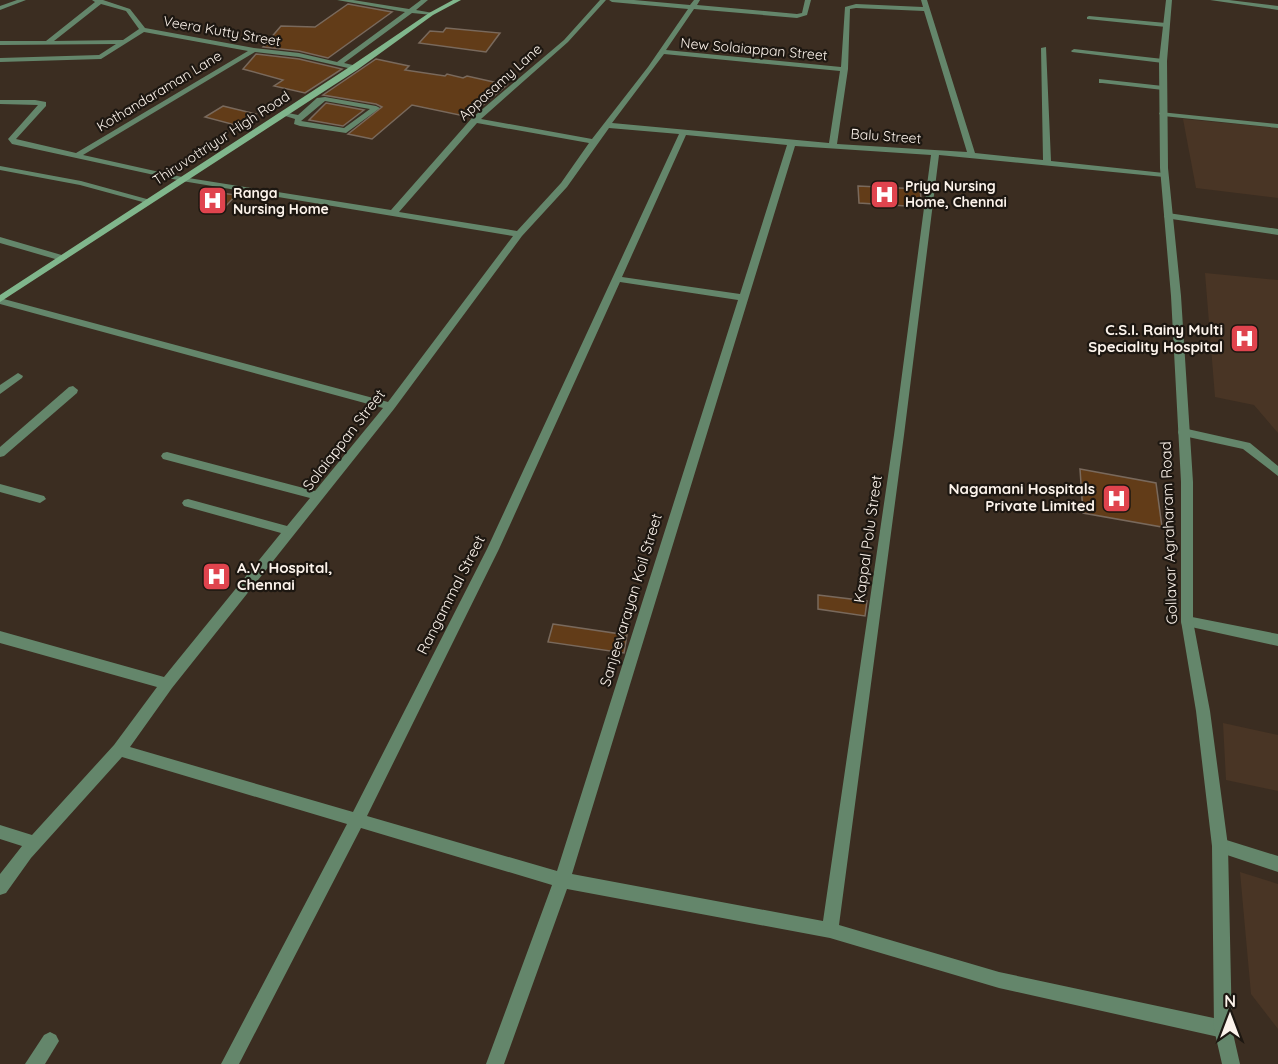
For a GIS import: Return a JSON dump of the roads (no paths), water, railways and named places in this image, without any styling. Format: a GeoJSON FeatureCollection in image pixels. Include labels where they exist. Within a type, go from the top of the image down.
{"type":"FeatureCollection","features":[{"type":"Feature","properties":{"kind":"main road"},"geometry":{"type":"LineString","coordinates":[[431,14],[435,7],[445,0]]}},
{"type":"Feature","properties":{"kind":"main road","name":"Thiruvottriyur High Road"},"geometry":{"type":"LineString","coordinates":[[0,300],[354,68],[431,14],[458,0]]}},
{"type":"Feature","properties":{"kind":"street"},"geometry":{"type":"LineString","coordinates":[[0,8],[23,0]]}},
{"type":"Feature","properties":{"kind":"street"},"geometry":{"type":"LineString","coordinates":[[340,0],[431,14]]}},
{"type":"Feature","properties":{"kind":"street"},"geometry":{"type":"LineString","coordinates":[[340,63],[425,0]]}},
{"type":"Feature","properties":{"kind":"street","name":"Appasamy Lane"},"geometry":{"type":"LineString","coordinates":[[393,213],[476,120],[566,41],[603,0]]}},
{"type":"Feature","properties":{"kind":"street"},"geometry":{"type":"LineString","coordinates":[[612,0],[694,3],[797,16],[804,14],[807,0]]}},
{"type":"Feature","properties":{"kind":"street"},"geometry":{"type":"LineString","coordinates":[[924,0],[972,155]]}},
{"type":"Feature","properties":{"kind":"street","name":"Gollavar Agraharam Road"},"geometry":{"type":"LineString","coordinates":[[1169,0],[1162,62],[1164,175],[1176,296],[1187,482],[1187,621],[1203,711],[1220,846],[1223,1029],[1230,1064]]}},
{"type":"Feature","properties":{"kind":"street"},"geometry":{"type":"LineString","coordinates":[[1213,0],[1278,8]]}},
{"type":"Feature","properties":{"kind":"street"},"geometry":{"type":"LineString","coordinates":[[47,43],[98,1]]}},
{"type":"Feature","properties":{"kind":"street","name":"Veera Kutty Street"},"geometry":{"type":"LineString","coordinates":[[98,1],[128,10],[143,30],[340,63],[354,68]]}},
{"type":"Feature","properties":{"kind":"street","name":"Solaiappan Street"},"geometry":{"type":"LineString","coordinates":[[0,887],[35,843],[119,750],[167,684],[390,406],[519,234],[564,185],[662,52],[694,3]]}},
{"type":"Feature","properties":{"kind":"street"},"geometry":{"type":"LineString","coordinates":[[833,146],[844,69],[847,8],[856,6],[926,9]]}},
{"type":"Feature","properties":{"kind":"street"},"geometry":{"type":"LineString","coordinates":[[1089,18],[1166,25]]}},
{"type":"Feature","properties":{"kind":"street"},"geometry":{"type":"LineString","coordinates":[[0,60],[101,57],[143,30]]}},
{"type":"Feature","properties":{"kind":"street"},"geometry":{"type":"LineString","coordinates":[[0,43],[124,42]]}},
{"type":"Feature","properties":{"kind":"street"},"geometry":{"type":"LineString","coordinates":[[1044,48],[1047,162]]}},
{"type":"Feature","properties":{"kind":"street","name":"Kothandaraman Lane"},"geometry":{"type":"LineString","coordinates":[[79,154],[254,50]]}},
{"type":"Feature","properties":{"kind":"street"},"geometry":{"type":"LineString","coordinates":[[1074,51],[1162,62]]}},
{"type":"Feature","properties":{"kind":"street","name":"New Solaiappan Street"},"geometry":{"type":"LineString","coordinates":[[662,52],[844,69]]}},
{"type":"Feature","properties":{"kind":"street"},"geometry":{"type":"LineString","coordinates":[[1101,81],[1163,88]]}},
{"type":"Feature","properties":{"kind":"street"},"geometry":{"type":"LineString","coordinates":[[298,118],[297,122],[303,124],[343,132],[376,108],[312,95]]}},
{"type":"Feature","properties":{"kind":"street"},"geometry":{"type":"LineString","coordinates":[[298,118],[320,100],[325,99]]}},
{"type":"Feature","properties":{"kind":"street"},"geometry":{"type":"LineString","coordinates":[[0,102],[43,104],[14,136],[12,139],[15,142],[79,154],[182,179],[519,234]]}},
{"type":"Feature","properties":{"kind":"street"},"geometry":{"type":"LineString","coordinates":[[283,114],[298,118]]}},
{"type":"Feature","properties":{"kind":"street"},"geometry":{"type":"LineString","coordinates":[[1163,114],[1278,126]]}},
{"type":"Feature","properties":{"kind":"street"},"geometry":{"type":"LineString","coordinates":[[476,120],[594,142]]}},
{"type":"Feature","properties":{"kind":"street","name":"Balu Street"},"geometry":{"type":"LineString","coordinates":[[606,125],[792,143],[972,155],[1164,175]]}},
{"type":"Feature","properties":{"kind":"street","name":"Rangammal Street"},"geometry":{"type":"LineString","coordinates":[[230,1064],[320,894],[493,549],[684,132]]}},
{"type":"Feature","properties":{"kind":"street","name":"Sanjeevarayan Koil Street"},"geometry":{"type":"LineString","coordinates":[[495,1064],[562,880],[792,143]]}},
{"type":"Feature","properties":{"kind":"street","name":"Kappal Polu Street"},"geometry":{"type":"LineString","coordinates":[[830,930],[899,435],[934,153]]}},
{"type":"Feature","properties":{"kind":"street"},"geometry":{"type":"LineString","coordinates":[[0,168],[81,183],[150,201]]}},
{"type":"Feature","properties":{"kind":"street"},"geometry":{"type":"LineString","coordinates":[[0,176],[10,170]]}},
{"type":"Feature","properties":{"kind":"street"},"geometry":{"type":"LineString","coordinates":[[1168,216],[1278,232]]}},
{"type":"Feature","properties":{"kind":"street"},"geometry":{"type":"LineString","coordinates":[[0,240],[62,258]]}},
{"type":"Feature","properties":{"kind":"street"},"geometry":{"type":"LineString","coordinates":[[616,279],[744,298]]}},
{"type":"Feature","properties":{"kind":"street"},"geometry":{"type":"LineString","coordinates":[[0,300],[390,406]]}},
{"type":"Feature","properties":{"kind":"street"},"geometry":{"type":"LineString","coordinates":[[0,390],[18,376]]}},
{"type":"Feature","properties":{"kind":"street"},"geometry":{"type":"LineString","coordinates":[[0,453],[73,390]]}},
{"type":"Feature","properties":{"kind":"street"},"geometry":{"type":"LineString","coordinates":[[1183,432],[1246,446],[1278,472]]}},
{"type":"Feature","properties":{"kind":"street"},"geometry":{"type":"LineString","coordinates":[[167,456],[319,496]]}},
{"type":"Feature","properties":{"kind":"street"},"geometry":{"type":"LineString","coordinates":[[0,488],[40,499]]}},
{"type":"Feature","properties":{"kind":"street"},"geometry":{"type":"LineString","coordinates":[[188,504],[289,531]]}},
{"type":"Feature","properties":{"kind":"street"},"geometry":{"type":"LineString","coordinates":[[1187,621],[1278,640]]}},
{"type":"Feature","properties":{"kind":"street"},"geometry":{"type":"LineString","coordinates":[[0,637],[167,684]]}},
{"type":"Feature","properties":{"kind":"street"},"geometry":{"type":"LineString","coordinates":[[119,750],[562,880],[830,930],[999,980],[1223,1029]]}},
{"type":"Feature","properties":{"kind":"street"},"geometry":{"type":"LineString","coordinates":[[0,832],[35,843]]}},
{"type":"Feature","properties":{"kind":"street"},"geometry":{"type":"LineString","coordinates":[[1220,846],[1278,864]]}},
{"type":"Feature","properties":{"kind":"street"},"geometry":{"type":"LineString","coordinates":[[34,1064],[50,1041]]}},
{"type":"Feature","properties":{"kind":"place","name":"Priya Nursing Home, Chennai"},"geometry":{"type":"Point","coordinates":[884,194]}},
{"type":"Feature","properties":{"kind":"place","name":"Ranga Nursing Home"},"geometry":{"type":"Point","coordinates":[212,201]}},
{"type":"Feature","properties":{"kind":"place","name":"C.S.I. Rainy Multi Speciality Hospital"},"geometry":{"type":"Point","coordinates":[1244,339]}},
{"type":"Feature","properties":{"kind":"place","name":"Nagamani Hospitals Private Limited"},"geometry":{"type":"Point","coordinates":[1116,498]}},
{"type":"Feature","properties":{"kind":"place","name":"A.V. Hospital, Chennai"},"geometry":{"type":"Point","coordinates":[216,577]}}]}
